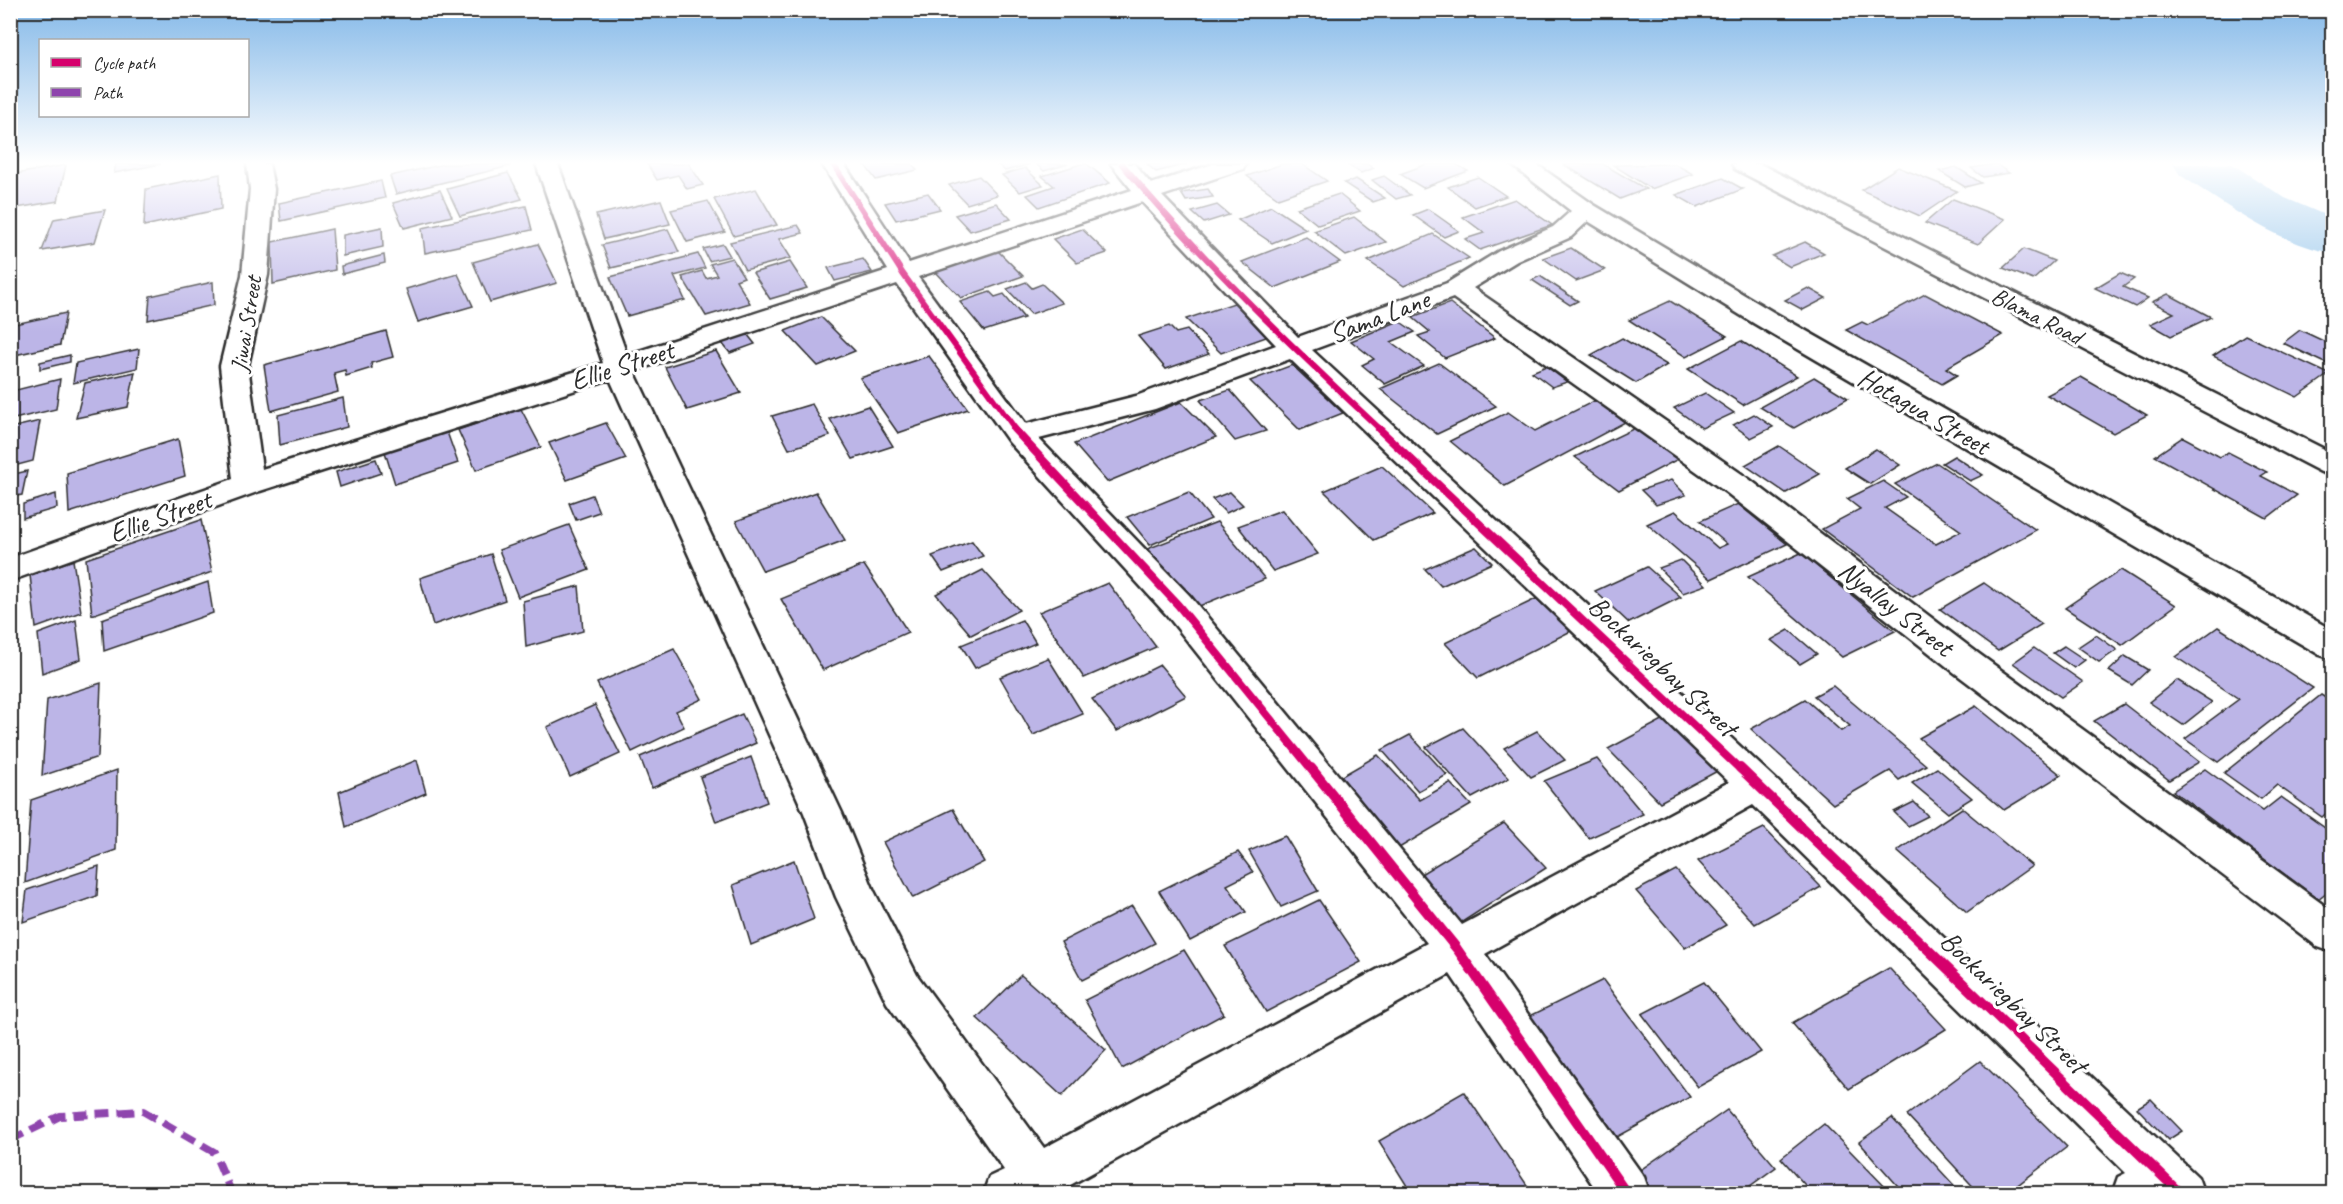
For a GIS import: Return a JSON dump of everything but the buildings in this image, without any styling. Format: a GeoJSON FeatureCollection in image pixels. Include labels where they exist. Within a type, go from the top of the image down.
{"type":"FeatureCollection","features":[{"type":"Feature","properties":{"kind":"street","name":"Jiwai Street"},"geometry":{"type":"LineString","coordinates":[[249,484],[234,366],[255,275],[259,220]]}},
{"type":"Feature","properties":{"kind":"street"},"geometry":{"type":"LineString","coordinates":[[567,220],[618,367],[823,813],[856,897],[902,989],[1021,1185],[1757,785]]}},
{"type":"Feature","properties":{"kind":"street"},"geometry":{"type":"LineString","coordinates":[[869,220],[903,274],[1019,435],[1178,605],[1457,949],[1627,1194]]}},
{"type":"Feature","properties":{"kind":"street","name":"Ellie Street"},"geometry":{"type":"LineString","coordinates":[[10,570],[249,484],[618,367],[1064,220]]}},
{"type":"Feature","properties":{"kind":"street","name":"Bockariegbay Street"},"geometry":{"type":"LineString","coordinates":[[1172,220],[1293,347],[1757,785],[2159,1188]]}},
{"type":"Feature","properties":{"kind":"street","name":"Sama Lane"},"geometry":{"type":"LineString","coordinates":[[1019,435],[1145,403],[1456,288],[1508,256],[1562,232],[1575,220]]}},
{"type":"Feature","properties":{"kind":"street","name":"Hotagua Street"},"geometry":{"type":"LineString","coordinates":[[1603,220],[1774,324],[2332,646]]}},
{"type":"Feature","properties":{"kind":"street","name":"Blama Road"},"geometry":{"type":"LineString","coordinates":[[1853,220],[2332,465]]}},
{"type":"Feature","properties":{"kind":"street","name":"Nyallay Street"},"geometry":{"type":"LineString","coordinates":[[1456,288],[1518,335],[1606,392],[1767,507],[1913,623],[2332,934]]}},
{"type":"Feature","properties":{"kind":"waterway"},"geometry":{"type":"LineString","coordinates":[[2292,220],[2332,237]]}},
{"type":"Feature","properties":{"kind":"marked path"},"geometry":{"type":"LineString","coordinates":[[10,1140],[60,1116],[143,1111],[214,1152],[232,1194]]}},
{"type":"Feature","properties":{"kind":"cycle path"},"geometry":{"type":"LineString","coordinates":[[869,220],[903,274],[1019,435],[1178,605],[1457,949],[1627,1194]]}},
{"type":"Feature","properties":{"kind":"cycle path"},"geometry":{"type":"LineString","coordinates":[[1172,220],[1293,347],[1757,785],[2181,1194]]}}]}
